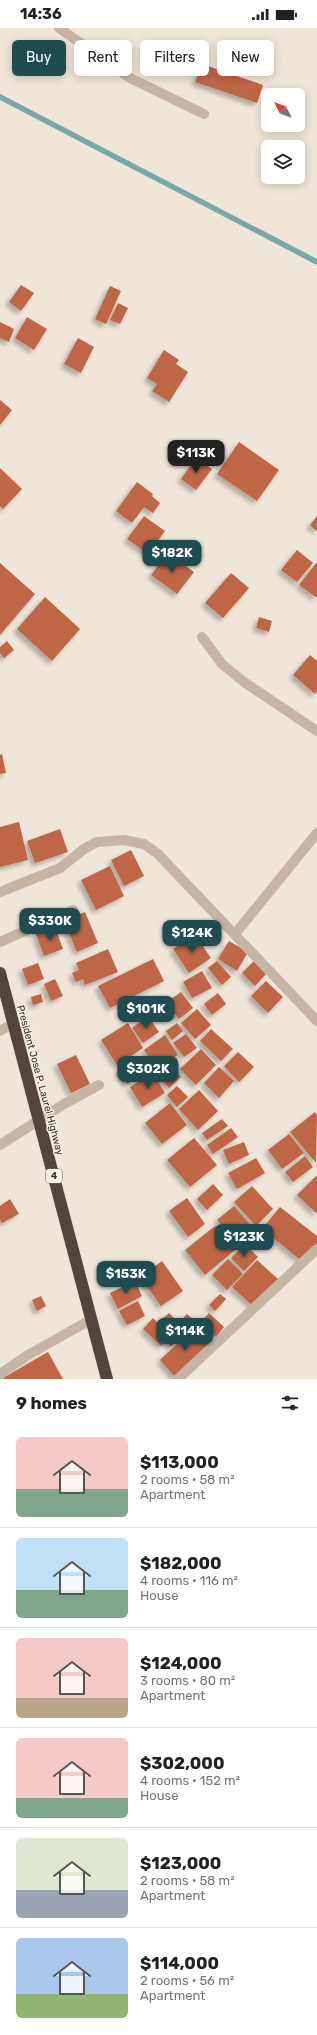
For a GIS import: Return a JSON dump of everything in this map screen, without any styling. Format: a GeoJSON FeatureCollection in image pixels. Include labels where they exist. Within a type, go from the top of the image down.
{"type":"FeatureCollection","features":[{"type":"Feature","properties":{"kind":"highway","name":"President Jose P. Laurel Highway"},"geometry":{"type":"LineString","coordinates":[[0,973],[40,1120],[107,1379]]}},
{"type":"Feature","properties":{"kind":"street"},"geometry":{"type":"LineString","coordinates":[[59,28],[130,78],[204,114]]}},
{"type":"Feature","properties":{"kind":"street"},"geometry":{"type":"LineString","coordinates":[[202,637],[222,664],[244,682],[317,731]]}},
{"type":"Feature","properties":{"kind":"street"},"geometry":{"type":"LineString","coordinates":[[235,934],[317,833]]}},
{"type":"Feature","properties":{"kind":"street"},"geometry":{"type":"LineString","coordinates":[[0,892],[60,868],[84,849],[97,842],[124,840],[144,844],[158,854],[317,1021]]}},
{"type":"Feature","properties":{"kind":"street"},"geometry":{"type":"LineString","coordinates":[[0,942],[73,910]]}},
{"type":"Feature","properties":{"kind":"street"},"geometry":{"type":"LineString","coordinates":[[0,1031],[14,1023]]}},
{"type":"Feature","properties":{"kind":"street"},"geometry":{"type":"LineString","coordinates":[[0,1145],[99,1085]]}},
{"type":"Feature","properties":{"kind":"street"},"geometry":{"type":"LineString","coordinates":[[178,1379],[317,1250]]}},
{"type":"Feature","properties":{"kind":"street"},"geometry":{"type":"LineString","coordinates":[[0,1374],[28,1355],[92,1319]]}},
{"type":"Feature","properties":{"kind":"building"},"geometry":{"type":"Polygon","coordinates":[[[209,66],[217,69],[217,76],[237,76],[263,85],[257,103],[195,82],[197,76],[209,76],[209,66]]]}},
{"type":"Feature","properties":{"kind":"building"},"geometry":{"type":"Polygon","coordinates":[[[21,285],[34,293],[21,311],[9,302],[21,285]]]}},
{"type":"Feature","properties":{"kind":"building"},"geometry":{"type":"Polygon","coordinates":[[[110,286],[121,291],[106,324],[95,319],[110,286]]]}},
{"type":"Feature","properties":{"kind":"building"},"geometry":{"type":"Polygon","coordinates":[[[118,303],[128,308],[120,324],[110,320],[118,303]]]}},
{"type":"Feature","properties":{"kind":"building"},"geometry":{"type":"Polygon","coordinates":[[[27,317],[47,329],[34,350],[15,338],[27,317]]]}},
{"type":"Feature","properties":{"kind":"building"},"geometry":{"type":"Polygon","coordinates":[[[0,322],[14,329],[9,342],[0,338],[0,322]]]}},
{"type":"Feature","properties":{"kind":"building"},"geometry":{"type":"Polygon","coordinates":[[[78,338],[94,347],[81,373],[64,364],[78,338]]]}},
{"type":"Feature","properties":{"kind":"building"},"geometry":{"type":"Polygon","coordinates":[[[164,350],[179,360],[176,364],[188,372],[169,402],[152,391],[157,384],[147,378],[164,350]]]}},
{"type":"Feature","properties":{"kind":"building"},"geometry":{"type":"Polygon","coordinates":[[[0,400],[12,410],[0,425],[0,400]]]}},
{"type":"Feature","properties":{"kind":"building"},"geometry":{"type":"Polygon","coordinates":[[[239,442],[279,470],[257,501],[217,474],[239,442]]]}},
{"type":"Feature","properties":{"kind":"building"},"geometry":{"type":"Polygon","coordinates":[[[196,458],[212,469],[196,490],[181,479],[196,458]]]}},
{"type":"Feature","properties":{"kind":"building"},"geometry":{"type":"Polygon","coordinates":[[[0,468],[22,489],[3,509],[0,506],[0,468]]]}},
{"type":"Feature","properties":{"kind":"building"},"geometry":{"type":"Polygon","coordinates":[[[137,482],[153,494],[152,496],[160,503],[153,513],[144,507],[132,523],[116,511],[137,482]]]}},
{"type":"Feature","properties":{"kind":"building"},"geometry":{"type":"Polygon","coordinates":[[[144,516],[165,531],[148,554],[127,539],[144,516]]]}},
{"type":"Feature","properties":{"kind":"building"},"geometry":{"type":"Polygon","coordinates":[[[317,516],[317,530],[316,531],[310,525],[317,516]]]}},
{"type":"Feature","properties":{"kind":"building"},"geometry":{"type":"Polygon","coordinates":[[[297,550],[313,563],[297,582],[281,570],[297,550]]]}},
{"type":"Feature","properties":{"kind":"building"},"geometry":{"type":"Polygon","coordinates":[[[168,553],[194,572],[177,594],[151,575],[168,553]]]}},
{"type":"Feature","properties":{"kind":"building"},"geometry":{"type":"Polygon","coordinates":[[[0,563],[35,594],[0,635],[0,563]]]}},
{"type":"Feature","properties":{"kind":"building"},"geometry":{"type":"Polygon","coordinates":[[[316,563],[317,564],[317,598],[299,585],[316,563]]]}},
{"type":"Feature","properties":{"kind":"building"},"geometry":{"type":"Polygon","coordinates":[[[231,573],[249,588],[223,618],[205,603],[231,573]]]}},
{"type":"Feature","properties":{"kind":"building"},"geometry":{"type":"Polygon","coordinates":[[[45,597],[80,629],[52,661],[17,629],[45,597]]]}},
{"type":"Feature","properties":{"kind":"building"},"geometry":{"type":"Polygon","coordinates":[[[259,617],[272,621],[269,632],[256,628],[259,617]]]}},
{"type":"Feature","properties":{"kind":"building"},"geometry":{"type":"Polygon","coordinates":[[[7,641],[14,650],[4,658],[0,653],[0,647],[7,641]]]}},
{"type":"Feature","properties":{"kind":"building"},"geometry":{"type":"Polygon","coordinates":[[[310,655],[317,661],[317,691],[315,694],[293,675],[310,655]]]}},
{"type":"Feature","properties":{"kind":"building"},"geometry":{"type":"Polygon","coordinates":[[[2,754],[6,773],[0,774],[0,755],[2,754]]]}},
{"type":"Feature","properties":{"kind":"building"},"geometry":{"type":"Polygon","coordinates":[[[19,822],[28,860],[0,867],[0,827],[19,822]]]}},
{"type":"Feature","properties":{"kind":"building"},"geometry":{"type":"Polygon","coordinates":[[[60,829],[68,852],[35,863],[27,841],[60,829]]]}},
{"type":"Feature","properties":{"kind":"building"},"geometry":{"type":"Polygon","coordinates":[[[131,850],[144,876],[124,886],[111,860],[131,850]]]}},
{"type":"Feature","properties":{"kind":"building"},"geometry":{"type":"Polygon","coordinates":[[[110,866],[124,896],[96,910],[81,880],[110,866]]]}},
{"type":"Feature","properties":{"kind":"building"},"geometry":{"type":"Polygon","coordinates":[[[85,912],[98,943],[77,952],[64,921],[85,912]]]}},
{"type":"Feature","properties":{"kind":"building"},"geometry":{"type":"Polygon","coordinates":[[[55,927],[63,949],[44,956],[36,934],[55,927]]]}},
{"type":"Feature","properties":{"kind":"building"},"geometry":{"type":"Polygon","coordinates":[[[195,935],[211,958],[189,973],[173,949],[195,935]]]}},
{"type":"Feature","properties":{"kind":"building"},"geometry":{"type":"Polygon","coordinates":[[[229,941],[248,952],[237,971],[218,959],[229,941]]]}},
{"type":"Feature","properties":{"kind":"building"},"geometry":{"type":"Polygon","coordinates":[[[108,949],[118,972],[85,985],[83,979],[76,982],[72,973],[79,970],[76,963],[108,949]]]}},
{"type":"Feature","properties":{"kind":"building"},"geometry":{"type":"Polygon","coordinates":[[[153,959],[164,981],[110,1008],[98,986],[153,959]]]}},
{"type":"Feature","properties":{"kind":"building"},"geometry":{"type":"Polygon","coordinates":[[[217,961],[231,977],[222,985],[208,968],[217,961]]]}},
{"type":"Feature","properties":{"kind":"building"},"geometry":{"type":"Polygon","coordinates":[[[254,961],[266,974],[255,986],[242,973],[254,961]]]}},
{"type":"Feature","properties":{"kind":"building"},"geometry":{"type":"Polygon","coordinates":[[[38,963],[44,979],[28,985],[22,969],[38,963]]]}},
{"type":"Feature","properties":{"kind":"building"},"geometry":{"type":"Polygon","coordinates":[[[202,971],[212,988],[192,998],[183,982],[202,971]]]}},
{"type":"Feature","properties":{"kind":"building"},"geometry":{"type":"Polygon","coordinates":[[[55,979],[63,996],[51,1001],[44,984],[55,979]]]}},
{"type":"Feature","properties":{"kind":"building"},"geometry":{"type":"Polygon","coordinates":[[[266,981],[283,997],[268,1013],[251,996],[266,981]]]}},
{"type":"Feature","properties":{"kind":"building"},"geometry":{"type":"Polygon","coordinates":[[[181,992],[193,1008],[179,1019],[166,1003],[181,992]]]}},
{"type":"Feature","properties":{"kind":"building"},"geometry":{"type":"Polygon","coordinates":[[[218,993],[226,1004],[212,1015],[204,1004],[218,993]]]}},
{"type":"Feature","properties":{"kind":"building"},"geometry":{"type":"Polygon","coordinates":[[[41,994],[43,1002],[33,1005],[31,997],[41,994]]]}},
{"type":"Feature","properties":{"kind":"building"},"geometry":{"type":"Polygon","coordinates":[[[197,1009],[211,1025],[195,1039],[181,1023],[197,1009]]]}},
{"type":"Feature","properties":{"kind":"building"},"geometry":{"type":"Polygon","coordinates":[[[148,1016],[159,1032],[143,1043],[132,1028],[148,1016]]]}},
{"type":"Feature","properties":{"kind":"building"},"geometry":{"type":"Polygon","coordinates":[[[128,1023],[143,1048],[117,1065],[101,1040],[128,1023]]]}},
{"type":"Feature","properties":{"kind":"building"},"geometry":{"type":"Polygon","coordinates":[[[177,1023],[183,1031],[172,1040],[166,1031],[177,1023]]]}},
{"type":"Feature","properties":{"kind":"building"},"geometry":{"type":"Polygon","coordinates":[[[211,1029],[233,1049],[221,1061],[200,1041],[211,1029]]]}},
{"type":"Feature","properties":{"kind":"building"},"geometry":{"type":"Polygon","coordinates":[[[186,1034],[197,1048],[184,1057],[173,1043],[186,1034]]]}},
{"type":"Feature","properties":{"kind":"building"},"geometry":{"type":"Polygon","coordinates":[[[165,1035],[178,1055],[157,1069],[144,1050],[165,1035]]]}},
{"type":"Feature","properties":{"kind":"building"},"geometry":{"type":"Polygon","coordinates":[[[201,1049],[216,1065],[196,1085],[180,1069],[201,1049]]]}},
{"type":"Feature","properties":{"kind":"building"},"geometry":{"type":"Polygon","coordinates":[[[238,1052],[254,1067],[239,1082],[224,1066],[238,1052]]]}},
{"type":"Feature","properties":{"kind":"building"},"geometry":{"type":"Polygon","coordinates":[[[76,1055],[90,1084],[71,1093],[57,1064],[76,1055]]]}},
{"type":"Feature","properties":{"kind":"building"},"geometry":{"type":"Polygon","coordinates":[[[139,1057],[148,1071],[127,1084],[118,1071],[139,1057]]]}},
{"type":"Feature","properties":{"kind":"building"},"geometry":{"type":"Polygon","coordinates":[[[168,1062],[181,1077],[169,1088],[156,1073],[168,1062]]]}},
{"type":"Feature","properties":{"kind":"building"},"geometry":{"type":"Polygon","coordinates":[[[219,1067],[234,1081],[219,1098],[204,1083],[219,1067]]]}},
{"type":"Feature","properties":{"kind":"building"},"geometry":{"type":"Polygon","coordinates":[[[153,1073],[165,1093],[142,1107],[130,1087],[153,1073]]]}},
{"type":"Feature","properties":{"kind":"building"},"geometry":{"type":"Polygon","coordinates":[[[177,1086],[188,1097],[177,1107],[167,1095],[177,1086]]]}},
{"type":"Feature","properties":{"kind":"building"},"geometry":{"type":"Polygon","coordinates":[[[199,1090],[218,1111],[198,1130],[179,1109],[199,1090]]]}},
{"type":"Feature","properties":{"kind":"building"},"geometry":{"type":"Polygon","coordinates":[[[170,1103],[187,1125],[162,1144],[145,1123],[170,1103]]]}},
{"type":"Feature","properties":{"kind":"building"},"geometry":{"type":"Polygon","coordinates":[[[315,1112],[317,1115],[316,1163],[290,1132],[315,1112]]]}},
{"type":"Feature","properties":{"kind":"building"},"geometry":{"type":"Polygon","coordinates":[[[222,1119],[228,1126],[207,1140],[202,1133],[222,1119]]]}},
{"type":"Feature","properties":{"kind":"building"},"geometry":{"type":"Polygon","coordinates":[[[231,1128],[238,1137],[213,1154],[207,1145],[231,1128]]]}},
{"type":"Feature","properties":{"kind":"building"},"geometry":{"type":"Polygon","coordinates":[[[289,1134],[304,1153],[282,1169],[268,1150],[289,1134]]]}},
{"type":"Feature","properties":{"kind":"building"},"geometry":{"type":"Polygon","coordinates":[[[194,1138],[217,1165],[190,1187],[167,1160],[194,1138]]]}},
{"type":"Feature","properties":{"kind":"building"},"geometry":{"type":"Polygon","coordinates":[[[244,1142],[249,1155],[229,1164],[223,1150],[244,1142]]]}},
{"type":"Feature","properties":{"kind":"building"},"geometry":{"type":"Polygon","coordinates":[[[305,1156],[313,1167],[293,1182],[285,1172],[305,1156]]]}},
{"type":"Feature","properties":{"kind":"building"},"geometry":{"type":"Polygon","coordinates":[[[256,1158],[265,1173],[237,1189],[228,1173],[256,1158]]]}},
{"type":"Feature","properties":{"kind":"building"},"geometry":{"type":"Polygon","coordinates":[[[316,1176],[317,1177],[317,1214],[297,1195],[316,1176]]]}},
{"type":"Feature","properties":{"kind":"building"},"geometry":{"type":"Polygon","coordinates":[[[213,1184],[223,1195],[207,1210],[197,1199],[213,1184]]]}},
{"type":"Feature","properties":{"kind":"building"},"geometry":{"type":"Polygon","coordinates":[[[252,1186],[273,1209],[256,1226],[234,1202],[252,1186]]]}},
{"type":"Feature","properties":{"kind":"building"},"geometry":{"type":"Polygon","coordinates":[[[187,1198],[205,1224],[188,1237],[169,1211],[187,1198]]]}},
{"type":"Feature","properties":{"kind":"building"},"geometry":{"type":"Polygon","coordinates":[[[10,1199],[19,1214],[2,1223],[0,1220],[0,1206],[10,1199]]]}},
{"type":"Feature","properties":{"kind":"building"},"geometry":{"type":"Polygon","coordinates":[[[234,1206],[254,1229],[237,1243],[217,1220],[234,1206]]]}},
{"type":"Feature","properties":{"kind":"building"},"geometry":{"type":"Polygon","coordinates":[[[280,1207],[317,1236],[317,1245],[303,1262],[262,1229],[280,1207]]]}},
{"type":"Feature","properties":{"kind":"building"},"geometry":{"type":"Polygon","coordinates":[[[215,1226],[235,1250],[205,1275],[185,1250],[215,1226]]]}},
{"type":"Feature","properties":{"kind":"building"},"geometry":{"type":"Polygon","coordinates":[[[245,1244],[258,1257],[244,1271],[231,1258],[245,1244]]]}},
{"type":"Feature","properties":{"kind":"building"},"geometry":{"type":"Polygon","coordinates":[[[228,1259],[243,1274],[227,1290],[212,1275],[228,1259]]]}},
{"type":"Feature","properties":{"kind":"building"},"geometry":{"type":"Polygon","coordinates":[[[257,1260],[279,1280],[254,1307],[232,1287],[257,1260]]]}},
{"type":"Feature","properties":{"kind":"building"},"geometry":{"type":"Polygon","coordinates":[[[162,1261],[183,1291],[161,1306],[140,1277],[162,1261]]]}},
{"type":"Feature","properties":{"kind":"building"},"geometry":{"type":"Polygon","coordinates":[[[135,1281],[142,1296],[118,1309],[110,1293],[135,1281]]]}},
{"type":"Feature","properties":{"kind":"building"},"geometry":{"type":"Polygon","coordinates":[[[220,1294],[226,1299],[215,1311],[209,1305],[220,1294]]]}},
{"type":"Feature","properties":{"kind":"building"},"geometry":{"type":"Polygon","coordinates":[[[41,1296],[46,1306],[37,1311],[32,1300],[41,1296]]]}},
{"type":"Feature","properties":{"kind":"building"},"geometry":{"type":"Polygon","coordinates":[[[138,1301],[145,1316],[127,1325],[119,1311],[138,1301]]]}},
{"type":"Feature","properties":{"kind":"building"},"geometry":{"type":"Polygon","coordinates":[[[169,1313],[179,1323],[187,1314],[195,1321],[171,1347],[166,1341],[161,1346],[143,1329],[153,1318],[158,1323],[169,1313]]]}},
{"type":"Feature","properties":{"kind":"building"},"geometry":{"type":"Polygon","coordinates":[[[209,1313],[224,1327],[216,1337],[200,1323],[209,1313]]]}},
{"type":"Feature","properties":{"kind":"building"},"geometry":{"type":"Polygon","coordinates":[[[195,1327],[211,1344],[175,1377],[160,1360],[195,1327]]]}},
{"type":"Feature","properties":{"kind":"building"},"geometry":{"type":"Polygon","coordinates":[[[48,1352],[63,1379],[3,1378],[48,1352]]]}},
{"type":"Feature","properties":{"kind":"waterway"},"geometry":{"type":"LineString","coordinates":[[0,97],[317,262]]}}]}
